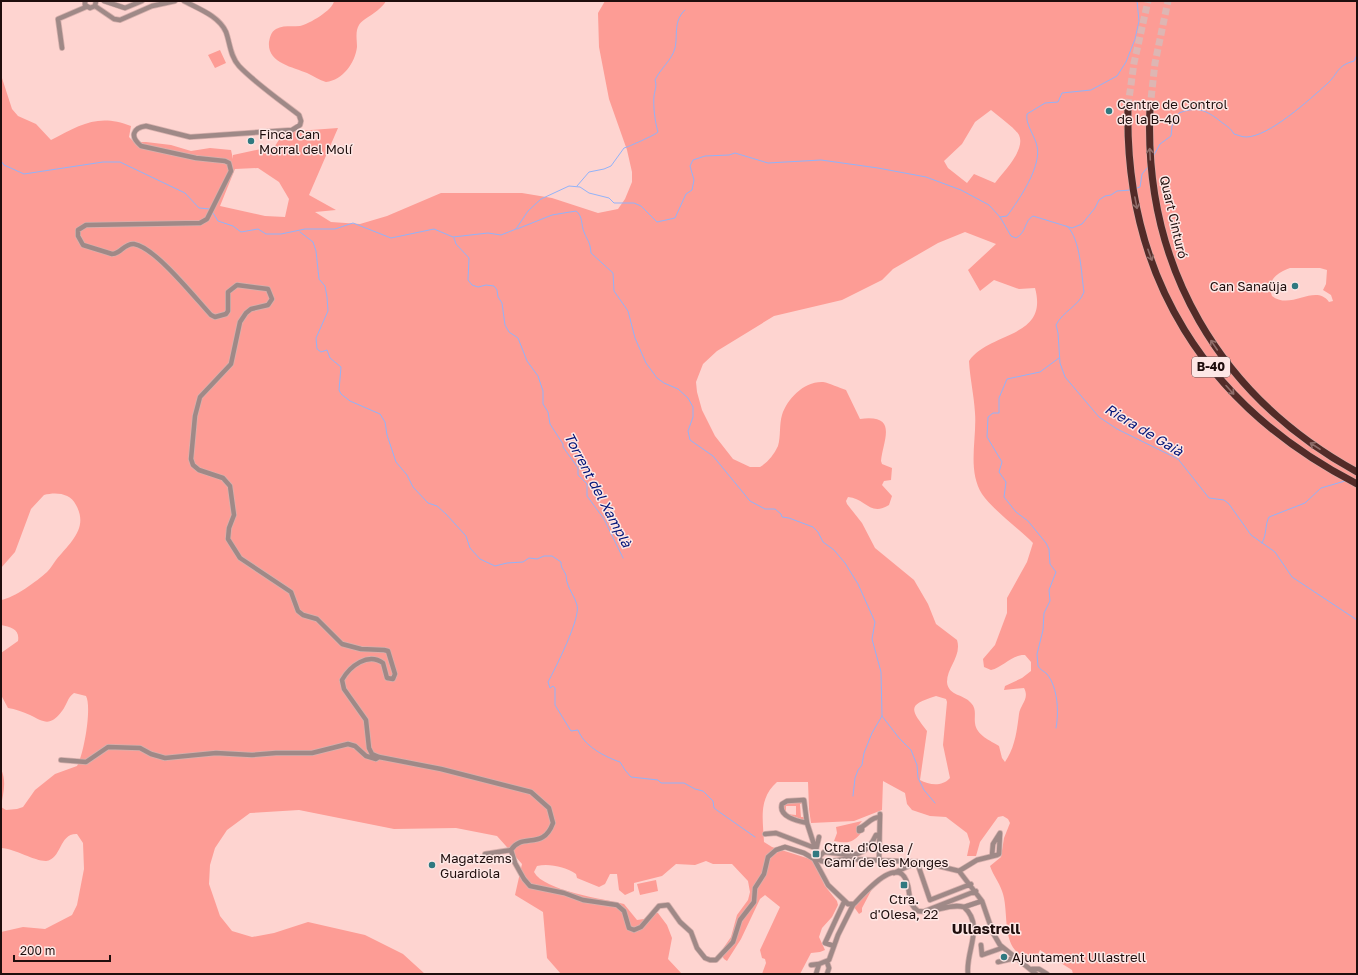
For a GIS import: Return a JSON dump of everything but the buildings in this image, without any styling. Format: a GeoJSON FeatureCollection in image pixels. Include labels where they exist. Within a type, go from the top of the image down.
{"type":"FeatureCollection","features":[{"type":"Feature","properties":{"kind":"highway","name":"B-40"},"geometry":{"type":"LineString","coordinates":[[1128,106],[1129,161],[1139,217],[1148,251],[1165,293],[1186,331],[1214,371],[1246,407],[1275,433],[1300,451],[1357,484]]}},
{"type":"Feature","properties":{"kind":"highway","name":"Quart Cinturó"},"geometry":{"type":"LineString","coordinates":[[1150,108],[1151,170],[1156,207],[1165,244],[1180,283],[1202,327],[1222,357],[1247,388],[1277,417],[1312,445],[1357,472]]}},
{"type":"Feature","properties":{"kind":"street"},"geometry":{"type":"LineString","coordinates":[[85,1],[86,7]]}},
{"type":"Feature","properties":{"kind":"street"},"geometry":{"type":"LineString","coordinates":[[104,1],[120,4],[127,8],[142,1]]}},
{"type":"Feature","properties":{"kind":"street"},"geometry":{"type":"LineString","coordinates":[[62,48],[58,19],[86,7],[90,8],[95,4],[114,19],[120,20],[152,6],[175,1]]}},
{"type":"Feature","properties":{"kind":"street"},"geometry":{"type":"LineString","coordinates":[[184,1],[215,18],[221,23],[232,54],[239,67],[299,115],[301,121],[297,129],[292,130],[190,137],[146,126],[139,127],[133,136],[136,142],[141,146],[196,158],[229,162],[231,171],[207,219],[200,223],[86,225],[78,230],[78,236],[83,245],[112,254],[116,254],[128,245],[134,244],[154,256],[211,315],[215,317],[226,314],[228,310],[228,292],[237,285],[268,289],[272,300],[268,304],[251,309],[246,313],[240,322],[231,364],[200,397],[194,416],[191,459],[193,466],[199,470],[223,478],[230,486],[234,515],[229,528],[228,538],[240,558],[291,592],[298,611],[303,615],[316,619],[342,644],[352,647],[384,650],[388,652],[395,674],[393,679],[387,678],[383,663],[373,658],[363,660],[342,680],[344,689],[366,720],[369,748],[372,754],[379,757],[441,769],[524,789],[535,794],[549,808],[553,823],[551,830],[542,838],[517,842],[511,850],[485,854]]}},
{"type":"Feature","properties":{"kind":"street"},"geometry":{"type":"LineString","coordinates":[[61,760],[86,762],[108,748],[140,748],[151,754],[165,758],[216,753],[252,755],[312,753],[348,744],[355,746],[366,756],[376,759],[379,757]]}},
{"type":"Feature","properties":{"kind":"street"},"geometry":{"type":"LineString","coordinates":[[808,823],[783,814],[781,810],[782,804],[787,801],[804,800],[815,849],[821,861],[879,860],[924,862],[959,871],[971,884],[982,901],[994,934],[1002,948],[1032,969],[1036,974]]}},
{"type":"Feature","properties":{"kind":"street"},"geometry":{"type":"LineString","coordinates":[[862,828],[872,818],[880,816],[879,860]]}},
{"type":"Feature","properties":{"kind":"street"},"geometry":{"type":"LineString","coordinates":[[765,834],[776,833],[815,849]]}},
{"type":"Feature","properties":{"kind":"street"},"geometry":{"type":"LineString","coordinates":[[819,866],[819,857],[824,852],[846,855],[857,854],[870,846],[876,835],[879,835]]}},
{"type":"Feature","properties":{"kind":"street"},"geometry":{"type":"LineString","coordinates":[[815,849],[819,837]]}},
{"type":"Feature","properties":{"kind":"street"},"geometry":{"type":"LineString","coordinates":[[511,850],[515,863],[524,879],[530,886],[564,893],[583,900],[617,905],[624,911],[629,928],[634,930],[641,927],[655,910],[664,904],[671,907],[680,922],[691,932],[701,953],[708,960],[713,961],[721,956],[733,942],[740,920],[754,902],[756,885],[764,874],[768,857],[773,851],[785,848],[800,851],[811,856],[819,866],[828,885],[844,902],[853,905]]}},
{"type":"Feature","properties":{"kind":"street"},"geometry":{"type":"LineString","coordinates":[[959,871],[977,860],[992,856]]}},
{"type":"Feature","properties":{"kind":"street"},"geometry":{"type":"LineString","coordinates":[[811,965],[827,962],[832,956],[834,946],[853,905],[873,883],[917,862]]}},
{"type":"Feature","properties":{"kind":"street"},"geometry":{"type":"LineString","coordinates":[[917,862],[930,900],[971,884]]}},
{"type":"Feature","properties":{"kind":"street"},"geometry":{"type":"LineString","coordinates":[[894,873],[901,875],[905,880],[912,906],[916,911],[932,912],[955,906],[964,907],[982,901]]}},
{"type":"Feature","properties":{"kind":"street"},"geometry":{"type":"LineString","coordinates":[[922,912],[976,891]]}},
{"type":"Feature","properties":{"kind":"street"},"geometry":{"type":"LineString","coordinates":[[834,946],[825,943],[844,902]]}},
{"type":"Feature","properties":{"kind":"street"},"geometry":{"type":"LineString","coordinates":[[964,907],[972,924],[974,936],[968,964],[968,974]]}},
{"type":"Feature","properties":{"kind":"street"},"geometry":{"type":"LineString","coordinates":[[981,945],[982,955],[1002,948]]}},
{"type":"Feature","properties":{"kind":"street"},"geometry":{"type":"LineString","coordinates":[[998,962],[1015,958]]}},
{"type":"Feature","properties":{"kind":"street"},"geometry":{"type":"LineString","coordinates":[[823,974],[826,974],[830,968],[827,962]]}},
{"type":"Feature","properties":{"kind":"street"},"geometry":{"type":"LineString","coordinates":[[816,974],[819,964]]}},
{"type":"Feature","properties":{"kind":"street"},"geometry":{"type":"LineString","coordinates":[[1032,969],[1039,968],[1048,974]]}},
{"type":"Feature","properties":{"kind":"shaded area"},"geometry":{"type":"Polygon","coordinates":[[[334,1],[386,1],[379,9],[359,25],[356,53],[351,65],[343,74],[332,81],[326,82],[282,63],[272,55],[269,49],[269,42],[274,30],[282,27],[300,26],[309,23],[330,8],[334,1]]]}},
{"type":"Feature","properties":{"kind":"shaded area"},"geometry":{"type":"Polygon","coordinates":[[[605,1],[1357,1],[1357,974],[1073,974],[1072,970],[1040,950],[1035,961],[1018,953],[1013,947],[1008,932],[1004,898],[990,866],[1001,857],[1004,838],[1010,823],[1008,819],[1003,816],[998,817],[980,842],[976,856],[967,856],[970,842],[967,833],[946,817],[930,816],[912,810],[907,804],[905,793],[883,781],[882,810],[854,821],[811,823],[808,782],[777,782],[767,795],[763,810],[764,842],[772,847],[810,859],[814,863],[825,886],[837,901],[838,905],[832,917],[822,928],[819,937],[825,950],[811,953],[800,974],[762,974],[766,963],[765,959],[762,958],[760,950],[780,907],[765,895],[760,899],[741,939],[727,961],[724,959],[721,954],[722,950],[731,937],[737,915],[748,900],[750,892],[748,881],[732,864],[713,864],[706,861],[695,865],[676,864],[662,876],[634,883],[634,891],[625,895],[619,890],[617,874],[610,874],[605,884],[599,887],[577,878],[576,874],[562,868],[552,865],[537,866],[534,872],[540,879],[549,884],[589,897],[624,904],[637,920],[644,919],[650,913],[658,913],[667,925],[672,938],[668,959],[682,974],[561,974],[547,958],[543,912],[515,895],[522,864],[497,836],[456,828],[394,829],[299,810],[250,813],[227,830],[215,848],[210,865],[209,884],[220,916],[232,931],[252,937],[274,933],[308,922],[365,935],[403,954],[425,974],[1,974],[1,932],[23,927],[45,929],[72,915],[77,905],[84,869],[83,843],[77,834],[71,835],[67,838],[55,856],[46,861],[36,859],[13,850],[1,848],[1,807],[6,810],[23,807],[35,790],[55,774],[77,766],[85,741],[88,720],[88,702],[86,696],[74,693],[58,716],[47,722],[8,708],[1,695],[1,653],[18,641],[18,634],[14,629],[1,625],[1,600],[19,593],[51,568],[76,535],[80,521],[76,505],[70,498],[62,494],[44,495],[31,509],[15,552],[1,568],[1,75],[12,109],[18,116],[36,124],[51,140],[90,122],[119,122],[131,126],[129,137],[134,142],[171,145],[191,151],[210,148],[231,150],[233,159],[233,155],[275,146],[284,132],[338,128],[309,195],[336,210],[315,212],[331,222],[360,224],[387,216],[441,193],[522,193],[552,198],[598,213],[618,209],[625,199],[632,182],[632,172],[627,150],[609,99],[599,47],[598,13],[605,1]],[[991,110],[975,122],[962,144],[944,161],[948,168],[967,183],[974,174],[995,183],[1017,154],[1020,141],[1019,135],[991,110]],[[258,168],[235,169],[220,206],[265,216],[285,217],[289,199],[279,182],[258,168]],[[965,232],[938,243],[893,269],[882,280],[842,300],[774,316],[717,351],[703,364],[696,382],[697,392],[702,410],[715,436],[733,459],[750,467],[760,467],[773,455],[778,446],[781,419],[784,409],[797,392],[809,384],[823,382],[846,390],[860,419],[880,420],[886,430],[881,461],[882,464],[892,468],[891,480],[884,481],[882,485],[892,496],[889,505],[877,509],[868,506],[859,500],[848,497],[846,501],[847,504],[862,523],[875,548],[914,580],[928,604],[936,624],[957,640],[958,651],[949,671],[947,682],[948,687],[950,690],[968,700],[973,705],[975,710],[975,723],[978,731],[984,737],[999,746],[1002,758],[1005,762],[1013,745],[1020,711],[1026,692],[1024,688],[1004,690],[1005,686],[1022,678],[1031,671],[1031,662],[1025,655],[1016,656],[991,670],[984,667],[983,659],[995,645],[1007,613],[1007,598],[1027,562],[1033,543],[986,500],[977,485],[974,465],[975,413],[969,361],[978,351],[1026,326],[1034,317],[1037,305],[1035,288],[1019,289],[994,280],[980,291],[968,270],[996,244],[965,232]],[[1290,268],[1277,275],[1272,281],[1270,286],[1272,296],[1279,300],[1287,301],[1317,295],[1323,297],[1329,302],[1333,301],[1331,295],[1323,290],[1326,284],[1327,270],[1320,268],[1290,268]],[[936,696],[920,702],[914,709],[917,718],[927,731],[920,780],[931,784],[943,783],[950,778],[943,745],[947,702],[946,699],[936,696]]]}},
{"type":"Feature","properties":{"kind":"shaded area"},"geometry":{"type":"Polygon","coordinates":[[[220,50],[226,63],[215,68],[208,55],[220,50]]]}},
{"type":"Feature","properties":{"kind":"shaded area"},"geometry":{"type":"Polygon","coordinates":[[[1,769],[4,783],[1,807],[1,769]]]}},
{"type":"Feature","properties":{"kind":"shaded area"},"geometry":{"type":"Polygon","coordinates":[[[802,801],[803,803],[800,804],[801,817],[804,817],[804,820],[787,814],[796,815],[796,806],[786,806],[786,813],[782,807],[786,803],[802,801]]]}},
{"type":"Feature","properties":{"kind":"shaded area"},"geometry":{"type":"Polygon","coordinates":[[[862,821],[857,827],[861,833],[855,839],[849,842],[834,841],[837,833],[836,827],[862,821]]]}},
{"type":"Feature","properties":{"kind":"shaded area"},"geometry":{"type":"Polygon","coordinates":[[[656,880],[658,891],[640,895],[637,884],[656,880]]]}},
{"type":"Feature","properties":{"kind":"shaded area"},"geometry":{"type":"Polygon","coordinates":[[[872,889],[862,908],[862,912],[859,914],[854,907],[872,889]]]}},
{"type":"Feature","properties":{"kind":"waterway"},"geometry":{"type":"LineString","coordinates":[[1000,217],[1007,216],[1033,173],[1036,163],[1038,154],[1037,146],[1027,122],[1027,114],[1045,103],[1058,102],[1062,93],[1091,90],[1117,76],[1126,62],[1135,39],[1139,21],[1137,1]]}},
{"type":"Feature","properties":{"kind":"waterway"},"geometry":{"type":"LineString","coordinates":[[577,186],[589,172],[611,166],[624,148],[658,132],[654,109],[656,86],[655,80],[669,60],[675,48],[677,23],[681,14],[685,10]]}},
{"type":"Feature","properties":{"kind":"waterway"},"geometry":{"type":"LineString","coordinates":[[1357,28],[1357,36]]}},
{"type":"Feature","properties":{"kind":"waterway"},"geometry":{"type":"LineString","coordinates":[[1154,155],[1160,144],[1171,136],[1172,126],[1179,113],[1185,111],[1201,110],[1206,112],[1228,127],[1234,134],[1246,137],[1266,131],[1300,107],[1327,84],[1344,65],[1354,61],[1357,55]]}},
{"type":"Feature","properties":{"kind":"waterway"},"geometry":{"type":"LineString","coordinates":[[213,213],[218,221],[233,226],[241,232],[258,229],[266,234],[281,234],[305,229],[335,229],[353,223],[391,238],[434,229],[453,237],[488,233],[501,235],[516,229],[528,211],[541,199],[569,186],[580,187],[589,193],[609,198],[614,203],[634,203],[641,206],[657,222],[675,218],[686,194],[692,190],[694,180],[690,166],[693,160],[705,156],[729,155],[735,153],[768,163],[821,160],[878,168],[926,177],[961,190],[989,205],[1000,217],[1011,236],[1016,238],[1020,236],[1028,221],[1033,216],[1072,228],[1082,224],[1095,208],[1099,200],[1105,196],[1111,195],[1117,191],[1131,190]]}},
{"type":"Feature","properties":{"kind":"waterway"},"geometry":{"type":"LineString","coordinates":[[1,161],[4,165],[24,174],[103,162],[120,162],[185,193],[199,208],[210,209]]}},
{"type":"Feature","properties":{"kind":"waterway"},"geometry":{"type":"LineString","coordinates":[[1137,188],[1140,187],[1142,174],[1148,167]]}},
{"type":"Feature","properties":{"kind":"waterway"},"geometry":{"type":"LineString","coordinates":[[517,229],[552,215],[576,211],[578,213],[581,218],[591,253],[613,273],[614,291],[628,311],[635,338],[646,363],[657,378],[678,389],[688,398],[693,407],[693,417],[688,431],[690,440],[713,456],[750,501],[765,509],[775,509],[781,514],[782,517],[813,527],[818,532],[823,542],[834,550],[845,563],[858,584],[875,622],[872,639],[881,672],[882,716],[899,738],[911,750],[917,765],[918,778],[924,790],[935,803]]}},
{"type":"Feature","properties":{"kind":"waterway","name":"Riera de Gaià"},"geometry":{"type":"LineString","coordinates":[[1067,226],[1072,232],[1078,248],[1084,292],[1082,297],[1059,320],[1056,325],[1060,363],[1065,377],[1099,417],[1117,429],[1178,459],[1209,498],[1224,500],[1229,504],[1251,535],[1275,552],[1292,577],[1357,620]]}},
{"type":"Feature","properties":{"kind":"waterway"},"geometry":{"type":"LineString","coordinates":[[300,232],[313,242],[316,251],[319,279],[325,286],[327,297],[328,311],[316,338],[317,349],[321,352],[327,350],[330,358],[341,367],[339,390],[341,394],[350,401],[380,414],[385,422],[387,435],[396,462],[407,475],[413,487],[428,503],[437,506],[446,514],[466,536],[470,548],[480,559],[495,566],[507,563],[523,562],[529,558],[537,559],[544,556],[552,556],[561,562],[568,585],[577,605],[577,612],[567,644],[548,682],[550,688],[553,686],[555,688],[555,705],[571,731],[578,730],[590,746],[602,754],[620,762],[631,777],[658,780],[661,783],[684,783],[695,789],[703,791],[713,801],[714,808],[755,837]]}},
{"type":"Feature","properties":{"kind":"waterway","name":"Torrent del Xamplà"},"geometry":{"type":"LineString","coordinates":[[454,238],[456,244],[469,258],[468,280],[472,285],[478,287],[486,285],[494,286],[497,290],[498,297],[502,303],[505,325],[509,332],[518,338],[527,361],[538,376],[543,391],[543,404],[548,412],[550,424],[563,444],[563,447],[578,468],[578,475],[587,484],[587,496],[604,519],[623,558]]}},
{"type":"Feature","properties":{"kind":"waterway"},"geometry":{"type":"LineString","coordinates":[[1056,728],[1057,700],[1051,680],[1038,666],[1037,654],[1043,630],[1044,613],[1050,601],[1049,590],[1056,572],[1050,564],[1049,549],[1046,543],[1028,521],[1016,512],[1004,497],[1006,482],[999,472],[1002,462],[987,437],[988,417],[993,413],[999,413],[999,398],[1007,379],[1040,372],[1059,358]]}},
{"type":"Feature","properties":{"kind":"waterway"},"geometry":{"type":"LineString","coordinates":[[1262,543],[1269,517],[1305,503],[1321,488],[1345,481]]}},
{"type":"Feature","properties":{"kind":"waterway"},"geometry":{"type":"LineString","coordinates":[[853,796],[855,778],[862,765],[864,753],[872,733],[882,716]]}},
{"type":"Feature","properties":{"kind":"tunnel"},"geometry":{"type":"LineString","coordinates":[[1128,106],[1134,63],[1148,1]]}},
{"type":"Feature","properties":{"kind":"tunnel"},"geometry":{"type":"LineString","coordinates":[[1150,108],[1155,63],[1168,1]]}},
{"type":"Feature","properties":{"kind":"place","name":"Centre de Control de la B-40"},"geometry":{"type":"Point","coordinates":[1109,111]}},
{"type":"Feature","properties":{"kind":"place","name":"Finca Can Morral del Molí"},"geometry":{"type":"Point","coordinates":[251,141]}},
{"type":"Feature","properties":{"kind":"place","name":"Can Sanaüja"},"geometry":{"type":"Point","coordinates":[1295,286]}},
{"type":"Feature","properties":{"kind":"place","name":"Ctra. d'Olesa / Camí de les Monges"},"geometry":{"type":"Point","coordinates":[816,854]}},
{"type":"Feature","properties":{"kind":"place","name":"Magatzems Guardiola"},"geometry":{"type":"Point","coordinates":[432,865]}},
{"type":"Feature","properties":{"kind":"place","name":"Ctra. d'Olesa, 22"},"geometry":{"type":"Point","coordinates":[904,885]}},
{"type":"Feature","properties":{"kind":"place","name":"Ajuntament Ullastrell"},"geometry":{"type":"Point","coordinates":[1004,957]}},
{"type":"Feature","properties":{"kind":"district","name":"Ullastrell"},"geometry":{"type":"Point","coordinates":[986,929]}}]}
